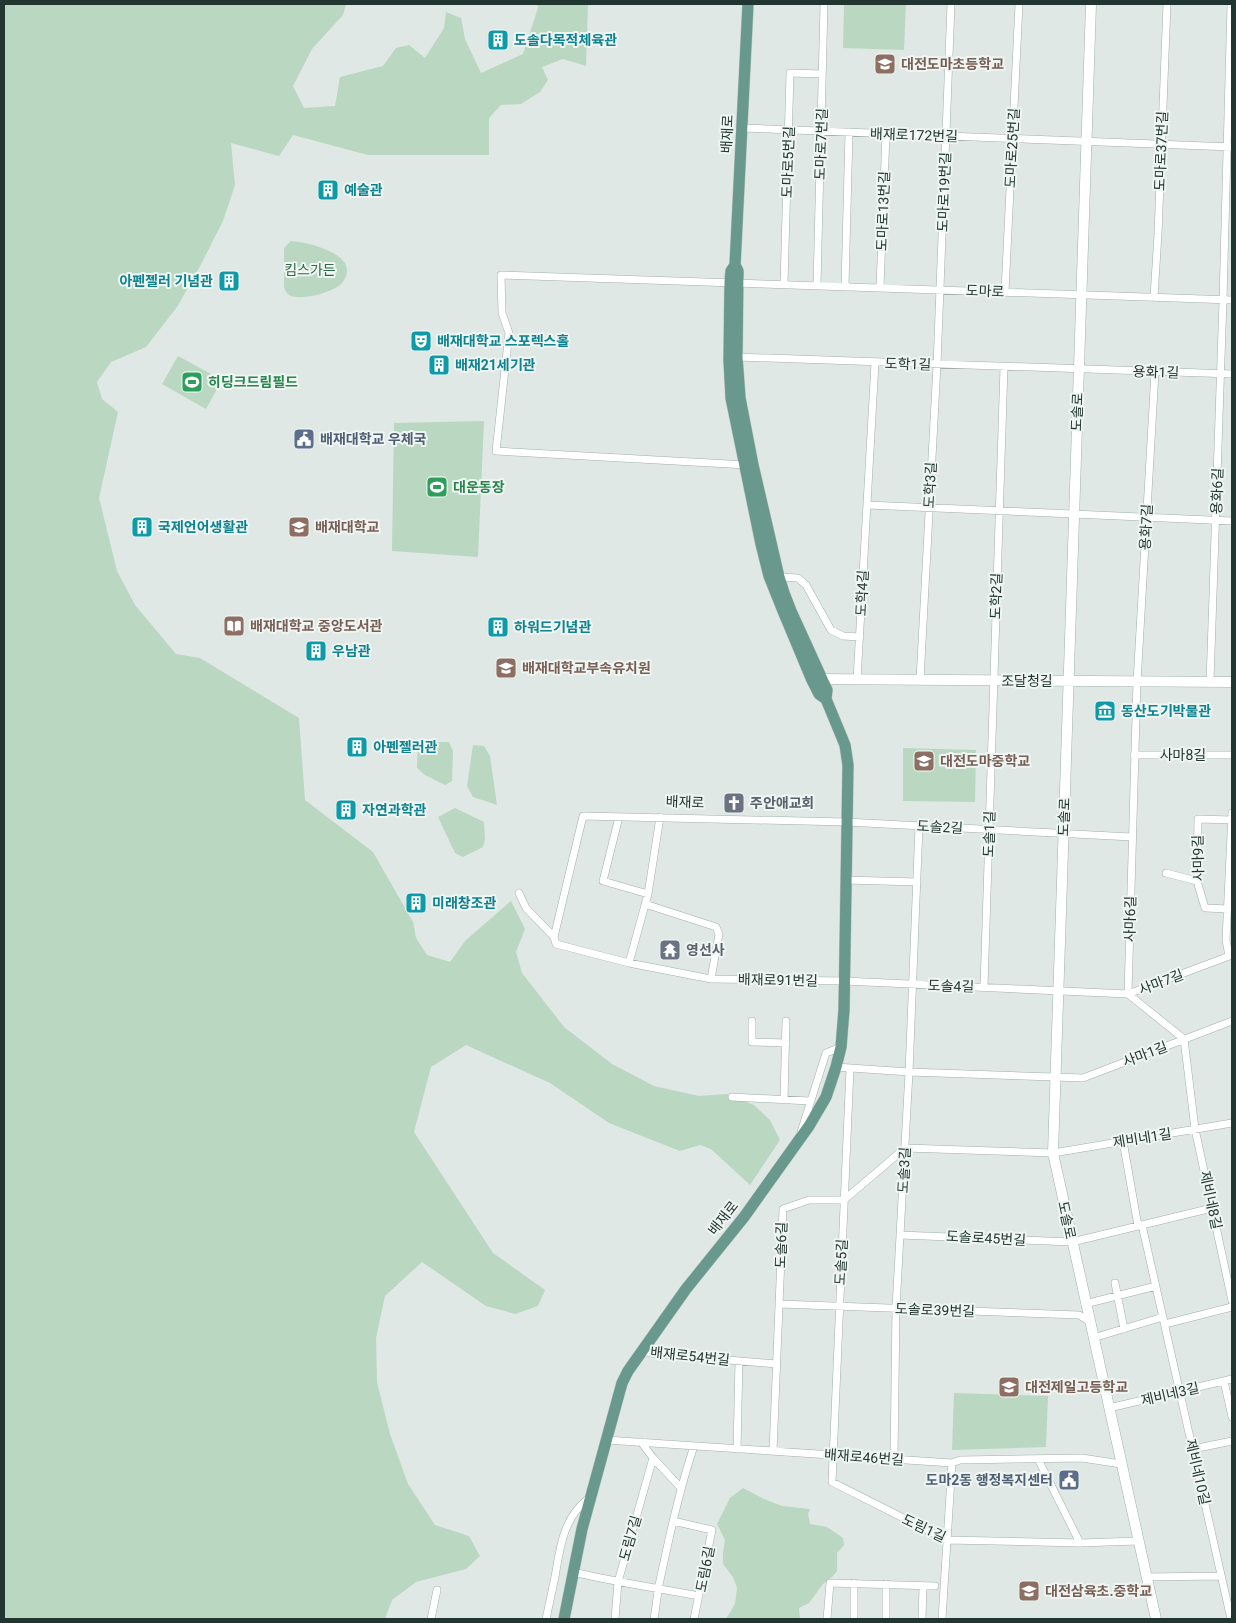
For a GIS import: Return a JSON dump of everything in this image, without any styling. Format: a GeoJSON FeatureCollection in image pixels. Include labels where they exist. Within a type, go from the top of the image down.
{"type":"FeatureCollection","features":[{"type":"Feature","properties":{"kind":"main road","name":"배재로"},"geometry":{"type":"LineString","coordinates":[[748,4],[735,265],[738,271],[734,282],[730,360],[749,465],[766,543],[770,576],[816,679]]}},
{"type":"Feature","properties":{"kind":"main road","name":"배재로"},"geometry":{"type":"LineString","coordinates":[[734,282],[737,357],[736,398]]}},
{"type":"Feature","properties":{"kind":"main road","name":"배재로"},"geometry":{"type":"LineString","coordinates":[[564,1619],[582,1529],[622,1383],[628,1371],[686,1289],[744,1216],[798,1142],[826,1097],[841,1047],[848,765],[845,745],[826,699],[819,694],[816,679],[766,543]]}},
{"type":"Feature","properties":{"kind":"street","name":"도마로7번길"},"geometry":{"type":"LineString","coordinates":[[817,285],[824,4]]}},
{"type":"Feature","properties":{"kind":"street","name":"도마로19번길"},"geometry":{"type":"LineString","coordinates":[[940,290],[951,4]]}},
{"type":"Feature","properties":{"kind":"street","name":"도마로25번길"},"geometry":{"type":"LineString","coordinates":[[1005,292],[1019,4]]}},
{"type":"Feature","properties":{"kind":"street","name":"도솔로"},"geometry":{"type":"LineString","coordinates":[[1091,4],[1053,1153],[1156,1619]]}},
{"type":"Feature","properties":{"kind":"street","name":"도마로37번길"},"geometry":{"type":"LineString","coordinates":[[1154,297],[1167,4]]}},
{"type":"Feature","properties":{"kind":"street","name":"용화6길"},"geometry":{"type":"LineString","coordinates":[[1210,682],[1230,147],[1231,4]]}},
{"type":"Feature","properties":{"kind":"street","name":"도마로5번길"},"geometry":{"type":"LineString","coordinates":[[784,284],[790,73],[822,74]]}},
{"type":"Feature","properties":{"kind":"street","name":"배재로172번길"},"geometry":{"type":"LineString","coordinates":[[742,128],[1230,147]]}},
{"type":"Feature","properties":{"kind":"street"},"geometry":{"type":"LineString","coordinates":[[845,286],[849,132]]}},
{"type":"Feature","properties":{"kind":"street","name":"도마로13번길"},"geometry":{"type":"LineString","coordinates":[[880,287],[886,134]]}},
{"type":"Feature","properties":{"kind":"street"},"geometry":{"type":"LineString","coordinates":[[734,282],[501,275],[502,313],[509,333],[496,451],[749,465]]}},
{"type":"Feature","properties":{"kind":"street","name":"도마로"},"geometry":{"type":"LineString","coordinates":[[734,282],[1232,300]]}},
{"type":"Feature","properties":{"kind":"street","name":"도학3길"},"geometry":{"type":"LineString","coordinates":[[920,680],[940,290]]}},
{"type":"Feature","properties":{"kind":"street","name":"도학1길"},"geometry":{"type":"LineString","coordinates":[[737,357],[1079,369]]}},
{"type":"Feature","properties":{"kind":"street","name":"도학4길"},"geometry":{"type":"LineString","coordinates":[[857,680],[875,362]]}},
{"type":"Feature","properties":{"kind":"street","name":"도학2길"},"geometry":{"type":"LineString","coordinates":[[994,681],[1004,367]]}},
{"type":"Feature","properties":{"kind":"street","name":"용화1길"},"geometry":{"type":"LineString","coordinates":[[1079,369],[1232,374]]}},
{"type":"Feature","properties":{"kind":"street","name":"용화7길"},"geometry":{"type":"LineString","coordinates":[[1137,682],[1155,372]]}},
{"type":"Feature","properties":{"kind":"street"},"geometry":{"type":"LineString","coordinates":[[867,505],[1232,521]]}},
{"type":"Feature","properties":{"kind":"street"},"geometry":{"type":"LineString","coordinates":[[779,577],[798,578],[806,585],[831,630],[843,636],[860,638]]}},
{"type":"Feature","properties":{"kind":"street","name":"조달청길"},"geometry":{"type":"LineString","coordinates":[[816,679],[1232,682]]}},
{"type":"Feature","properties":{"kind":"street","name":"도솔1길"},"geometry":{"type":"LineString","coordinates":[[984,988],[994,681]]}},
{"type":"Feature","properties":{"kind":"street","name":"사마6길"},"geometry":{"type":"LineString","coordinates":[[1128,994],[1137,682]]}},
{"type":"Feature","properties":{"kind":"street","name":"사마8길"},"geometry":{"type":"LineString","coordinates":[[1134,755],[1232,755]]}},
{"type":"Feature","properties":{"kind":"street"},"geometry":{"type":"LineString","coordinates":[[1230,955],[1226,940],[1232,813]]}},
{"type":"Feature","properties":{"kind":"street","name":"배재로"},"geometry":{"type":"LineString","coordinates":[[554,938],[583,816],[846,822]]}},
{"type":"Feature","properties":{"kind":"street"},"geometry":{"type":"LineString","coordinates":[[619,817],[603,881],[648,894]]}},
{"type":"Feature","properties":{"kind":"street"},"geometry":{"type":"LineString","coordinates":[[628,963],[648,894],[660,817]]}},
{"type":"Feature","properties":{"kind":"street","name":"사마9길"},"geometry":{"type":"LineString","coordinates":[[1228,909],[1205,908],[1197,881],[1198,819],[1232,820]]}},
{"type":"Feature","properties":{"kind":"street","name":"도솔2길"},"geometry":{"type":"LineString","coordinates":[[846,822],[1132,837]]}},
{"type":"Feature","properties":{"kind":"street","name":"도솔3길"},"geometry":{"type":"LineString","coordinates":[[894,1459],[896,1308],[909,1072],[919,826]]}},
{"type":"Feature","properties":{"kind":"street"},"geometry":{"type":"LineString","coordinates":[[1166,873],[1197,881]]}},
{"type":"Feature","properties":{"kind":"street"},"geometry":{"type":"LineString","coordinates":[[846,880],[916,882]]}},
{"type":"Feature","properties":{"kind":"street","name":"배재로91번길"},"geometry":{"type":"LineString","coordinates":[[520,893],[526,908],[554,938],[556,944],[628,963],[711,979],[844,981]]}},
{"type":"Feature","properties":{"kind":"street"},"geometry":{"type":"LineString","coordinates":[[645,904],[716,927],[719,934],[711,979]]}},
{"type":"Feature","properties":{"kind":"street","name":"사마7길"},"geometry":{"type":"LineString","coordinates":[[1058,991],[1128,994],[1230,955]]}},
{"type":"Feature","properties":{"kind":"street","name":"도솔4길"},"geometry":{"type":"LineString","coordinates":[[844,981],[1058,991]]}},
{"type":"Feature","properties":{"kind":"street"},"geometry":{"type":"LineString","coordinates":[[1128,994],[1184,1040],[1195,1129]]}},
{"type":"Feature","properties":{"kind":"street"},"geometry":{"type":"LineString","coordinates":[[752,1021],[752,1042],[786,1043]]}},
{"type":"Feature","properties":{"kind":"street"},"geometry":{"type":"LineString","coordinates":[[784,1100],[786,1021]]}},
{"type":"Feature","properties":{"kind":"street","name":"사마1길"},"geometry":{"type":"LineString","coordinates":[[1055,1077],[1083,1078],[1232,1021]]}},
{"type":"Feature","properties":{"kind":"street"},"geometry":{"type":"LineString","coordinates":[[798,1142],[826,1052],[841,1047]]}},
{"type":"Feature","properties":{"kind":"street"},"geometry":{"type":"LineString","coordinates":[[836,1067],[909,1072],[1055,1077]]}},
{"type":"Feature","properties":{"kind":"street","name":"도솔5길"},"geometry":{"type":"LineString","coordinates":[[833,1455],[850,1068]]}},
{"type":"Feature","properties":{"kind":"street"},"geometry":{"type":"LineString","coordinates":[[732,1097],[810,1101]]}},
{"type":"Feature","properties":{"kind":"street","name":"제비네1길"},"geometry":{"type":"LineString","coordinates":[[1053,1153],[1232,1123]]}},
{"type":"Feature","properties":{"kind":"street","name":"제비네8길"},"geometry":{"type":"LineString","coordinates":[[1195,1129],[1232,1301]]}},
{"type":"Feature","properties":{"kind":"street","name":"제비네10길"},"geometry":{"type":"LineString","coordinates":[[1123,1141],[1140,1226],[1156,1286],[1232,1619]]}},
{"type":"Feature","properties":{"kind":"street"},"geometry":{"type":"LineString","coordinates":[[844,1200],[905,1148],[1053,1153]]}},
{"type":"Feature","properties":{"kind":"street","name":"도솔6길"},"geometry":{"type":"LineString","coordinates":[[773,1451],[783,1209],[809,1200],[844,1200]]}},
{"type":"Feature","properties":{"kind":"street"},"geometry":{"type":"LineString","coordinates":[[1072,1242],[1212,1208]]}},
{"type":"Feature","properties":{"kind":"street","name":"도솔로45번길"},"geometry":{"type":"LineString","coordinates":[[900,1234],[1072,1242]]}},
{"type":"Feature","properties":{"kind":"street"},"geometry":{"type":"LineString","coordinates":[[1115,1283],[1124,1329]]}},
{"type":"Feature","properties":{"kind":"street"},"geometry":{"type":"LineString","coordinates":[[1085,1304],[1156,1286]]}},
{"type":"Feature","properties":{"kind":"street","name":"도솔로39번길"},"geometry":{"type":"LineString","coordinates":[[779,1304],[1079,1315],[1089,1321]]}},
{"type":"Feature","properties":{"kind":"street"},"geometry":{"type":"LineString","coordinates":[[1093,1338],[1124,1329],[1232,1307]]}},
{"type":"Feature","properties":{"kind":"street","name":"배재로54번길"},"geometry":{"type":"LineString","coordinates":[[642,1351],[656,1354],[739,1361],[737,1449]]}},
{"type":"Feature","properties":{"kind":"street"},"geometry":{"type":"LineString","coordinates":[[739,1361],[776,1364]]}},
{"type":"Feature","properties":{"kind":"street","name":"제비네3길"},"geometry":{"type":"LineString","coordinates":[[1109,1408],[1232,1379]]}},
{"type":"Feature","properties":{"kind":"street"},"geometry":{"type":"LineString","coordinates":[[1224,1381],[1232,1416]]}},
{"type":"Feature","properties":{"kind":"street","name":"배재로46번길"},"geometry":{"type":"LineString","coordinates":[[606,1440],[952,1463],[960,1460],[1082,1458],[1121,1464]]}},
{"type":"Feature","properties":{"kind":"street"},"geometry":{"type":"LineString","coordinates":[[1193,1450],[1232,1441]]}},
{"type":"Feature","properties":{"kind":"street"},"geometry":{"type":"LineString","coordinates":[[641,1442],[681,1488]]}},
{"type":"Feature","properties":{"kind":"street"},"geometry":{"type":"LineString","coordinates":[[654,1619],[658,1588],[673,1521],[694,1446]]}},
{"type":"Feature","properties":{"kind":"street","name":"도림1길"},"geometry":{"type":"LineString","coordinates":[[833,1455],[832,1482],[947,1540],[1080,1543],[1138,1541]]}},
{"type":"Feature","properties":{"kind":"street","name":"도림7길"},"geometry":{"type":"LineString","coordinates":[[615,1619],[618,1582],[653,1458]]}},
{"type":"Feature","properties":{"kind":"street"},"geometry":{"type":"LineString","coordinates":[[1038,1459],[1080,1543]]}},
{"type":"Feature","properties":{"kind":"street"},"geometry":{"type":"LineString","coordinates":[[942,1619],[952,1463]]}},
{"type":"Feature","properties":{"kind":"street"},"geometry":{"type":"LineString","coordinates":[[546,1619],[564,1530],[581,1505],[591,1496]]}},
{"type":"Feature","properties":{"kind":"street","name":"도림6길"},"geometry":{"type":"LineString","coordinates":[[673,1521],[712,1530],[694,1619]]}},
{"type":"Feature","properties":{"kind":"street"},"geometry":{"type":"LineString","coordinates":[[564,1530],[571,1524],[580,1525],[582,1529]]}},
{"type":"Feature","properties":{"kind":"street"},"geometry":{"type":"LineString","coordinates":[[573,1572],[699,1596]]}},
{"type":"Feature","properties":{"kind":"street"},"geometry":{"type":"LineString","coordinates":[[1146,1576],[1221,1576]]}},
{"type":"Feature","properties":{"kind":"street"},"geometry":{"type":"LineString","coordinates":[[827,1619],[830,1583],[935,1586]]}},
{"type":"Feature","properties":{"kind":"street"},"geometry":{"type":"LineString","coordinates":[[854,1583],[854,1619]]}},
{"type":"Feature","properties":{"kind":"street"},"geometry":{"type":"LineString","coordinates":[[886,1584],[886,1619]]}},
{"type":"Feature","properties":{"kind":"street"},"geometry":{"type":"LineString","coordinates":[[922,1619],[923,1586]]}},
{"type":"Feature","properties":{"kind":"street"},"geometry":{"type":"LineString","coordinates":[[431,1619],[437,1590]]}},
{"type":"Feature","properties":{"kind":"green space"},"geometry":{"type":"Polygon","coordinates":[[[4,4],[346,4],[343,15],[312,49],[293,86],[304,108],[335,106],[340,77],[383,66],[396,48],[409,45],[425,58],[444,28],[446,12],[461,18],[465,39],[481,73],[523,54],[538,8],[537,4],[588,4],[586,66],[563,59],[542,67],[548,80],[540,92],[521,104],[501,105],[489,118],[489,155],[368,155],[293,135],[279,156],[231,143],[235,185],[223,221],[198,270],[177,307],[146,347],[111,362],[97,382],[102,399],[118,412],[99,498],[117,571],[135,605],[176,654],[200,658],[299,718],[305,800],[373,852],[413,922],[416,938],[427,955],[450,962],[465,941],[511,901],[525,929],[516,952],[522,973],[564,1027],[612,1064],[654,1086],[699,1096],[727,1094],[754,1105],[770,1120],[780,1140],[750,1185],[711,1149],[700,1145],[680,1151],[609,1123],[550,1083],[466,1045],[431,1067],[414,1132],[493,1253],[545,1290],[538,1306],[515,1314],[486,1306],[422,1262],[385,1296],[376,1338],[377,1382],[390,1434],[408,1484],[435,1525],[469,1536],[480,1556],[466,1569],[416,1582],[392,1600],[385,1619],[4,1619],[4,4]]]}},
{"type":"Feature","properties":{"kind":"green space"},"geometry":{"type":"Polygon","coordinates":[[[844,4],[906,4],[904,50],[843,48],[844,4]]]}},
{"type":"Feature","properties":{"kind":"green space","name":"킴스가든"},"geometry":{"type":"Polygon","coordinates":[[[291,241],[320,247],[340,258],[346,265],[347,273],[342,283],[332,290],[318,295],[296,297],[288,294],[284,287],[284,248],[291,241]]]}},
{"type":"Feature","properties":{"kind":"green space","name":"히딩크드림필드"},"geometry":{"type":"Polygon","coordinates":[[[178,356],[222,380],[206,409],[162,384],[178,356]]]}},
{"type":"Feature","properties":{"kind":"green space","name":"대운동장"},"geometry":{"type":"Polygon","coordinates":[[[484,421],[478,557],[392,551],[394,423],[484,421]]]}},
{"type":"Feature","properties":{"kind":"green space"},"geometry":{"type":"Polygon","coordinates":[[[418,742],[449,742],[453,751],[452,781],[445,785],[425,775],[417,768],[418,742]]]}},
{"type":"Feature","properties":{"kind":"green space"},"geometry":{"type":"Polygon","coordinates":[[[473,745],[484,746],[490,756],[497,805],[473,797],[467,786],[473,745]]]}},
{"type":"Feature","properties":{"kind":"green space"},"geometry":{"type":"Polygon","coordinates":[[[903,748],[976,750],[975,802],[903,801],[903,748]]]}},
{"type":"Feature","properties":{"kind":"green space"},"geometry":{"type":"Polygon","coordinates":[[[455,808],[484,822],[485,839],[483,847],[463,857],[455,853],[438,817],[455,808]]]}},
{"type":"Feature","properties":{"kind":"green space"},"geometry":{"type":"Polygon","coordinates":[[[954,1393],[1048,1396],[1046,1447],[952,1450],[954,1393]]]}},
{"type":"Feature","properties":{"kind":"green space"},"geometry":{"type":"Polygon","coordinates":[[[743,1488],[782,1506],[810,1509],[808,1514],[810,1524],[827,1527],[843,1538],[844,1545],[837,1553],[837,1571],[823,1584],[809,1603],[799,1608],[800,1619],[726,1619],[735,1604],[737,1588],[733,1577],[723,1564],[725,1540],[717,1524],[730,1498],[743,1488]]]}},
{"type":"Feature","properties":{"kind":"place","name":"도솔다목적체육관"},"geometry":{"type":"Point","coordinates":[498,40]}},
{"type":"Feature","properties":{"kind":"place","name":"대전도마초등학교"},"geometry":{"type":"Point","coordinates":[885,64]}},
{"type":"Feature","properties":{"kind":"place","name":"예술관"},"geometry":{"type":"Point","coordinates":[328,190]}},
{"type":"Feature","properties":{"kind":"place","name":"아펜젤러 기념관"},"geometry":{"type":"Point","coordinates":[229,281]}},
{"type":"Feature","properties":{"kind":"place","name":"배재대학교 스포렉스홀"},"geometry":{"type":"Point","coordinates":[421,341]}},
{"type":"Feature","properties":{"kind":"place","name":"배재21세기관"},"geometry":{"type":"Point","coordinates":[439,365]}},
{"type":"Feature","properties":{"kind":"place","name":"히딩크드림필드"},"geometry":{"type":"Point","coordinates":[192,382]}},
{"type":"Feature","properties":{"kind":"place","name":"배재대학교 우체국"},"geometry":{"type":"Point","coordinates":[304,439]}},
{"type":"Feature","properties":{"kind":"place","name":"대운동장"},"geometry":{"type":"Point","coordinates":[437,487]}},
{"type":"Feature","properties":{"kind":"place","name":"국제언어생활관"},"geometry":{"type":"Point","coordinates":[142,527]}},
{"type":"Feature","properties":{"kind":"place","name":"배재대학교"},"geometry":{"type":"Point","coordinates":[299,527]}},
{"type":"Feature","properties":{"kind":"place","name":"배재대학교 중앙도서관"},"geometry":{"type":"Point","coordinates":[234,626]}},
{"type":"Feature","properties":{"kind":"place","name":"하워드기념관"},"geometry":{"type":"Point","coordinates":[498,627]}},
{"type":"Feature","properties":{"kind":"place","name":"우남관"},"geometry":{"type":"Point","coordinates":[316,651]}},
{"type":"Feature","properties":{"kind":"place","name":"배재대학교부속유치원"},"geometry":{"type":"Point","coordinates":[506,668]}},
{"type":"Feature","properties":{"kind":"place","name":"동산도기박물관"},"geometry":{"type":"Point","coordinates":[1105,711]}},
{"type":"Feature","properties":{"kind":"place","name":"아펜젤러관"},"geometry":{"type":"Point","coordinates":[357,747]}},
{"type":"Feature","properties":{"kind":"place","name":"대전도마중학교"},"geometry":{"type":"Point","coordinates":[924,761]}},
{"type":"Feature","properties":{"kind":"place","name":"주안애교회"},"geometry":{"type":"Point","coordinates":[734,803]}},
{"type":"Feature","properties":{"kind":"place","name":"자연과학관"},"geometry":{"type":"Point","coordinates":[346,810]}},
{"type":"Feature","properties":{"kind":"place","name":"미래창조관"},"geometry":{"type":"Point","coordinates":[416,903]}},
{"type":"Feature","properties":{"kind":"place","name":"영선사"},"geometry":{"type":"Point","coordinates":[670,950]}},
{"type":"Feature","properties":{"kind":"place","name":"대전제일고등학교"},"geometry":{"type":"Point","coordinates":[1009,1387]}},
{"type":"Feature","properties":{"kind":"place","name":"도마2동 행정복지센터"},"geometry":{"type":"Point","coordinates":[1069,1480]}},
{"type":"Feature","properties":{"kind":"place","name":"대전삼육초.중학교"},"geometry":{"type":"Point","coordinates":[1029,1591]}}]}
